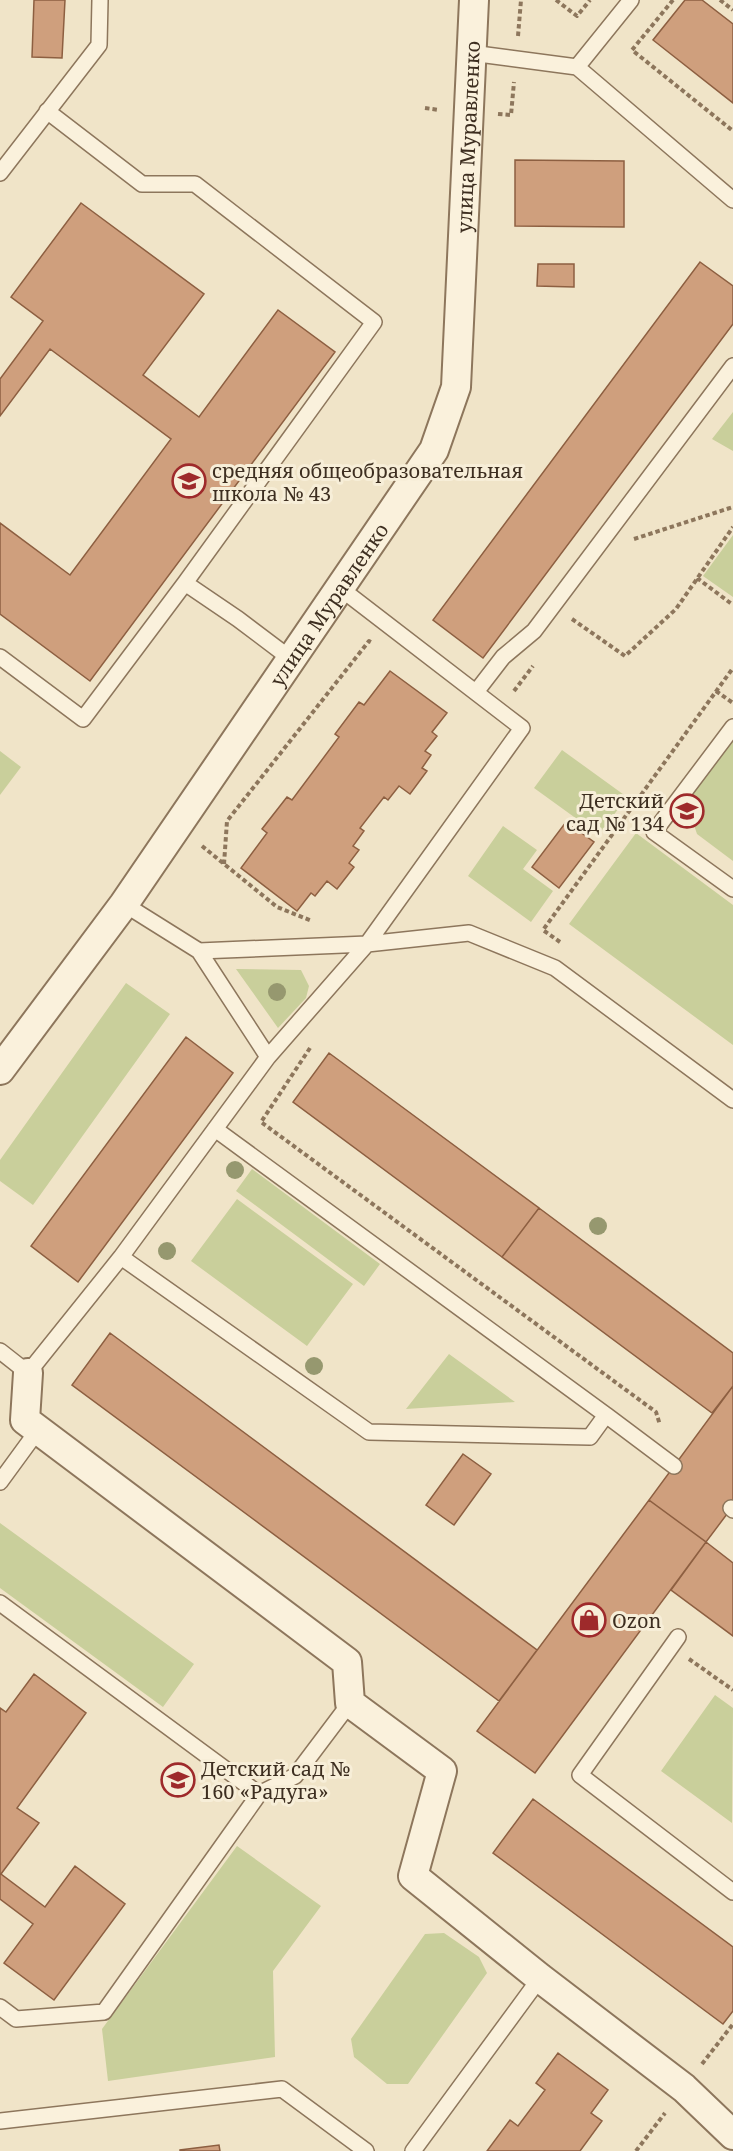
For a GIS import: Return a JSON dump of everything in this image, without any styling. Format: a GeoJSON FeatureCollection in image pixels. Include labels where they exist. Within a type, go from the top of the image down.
{"type":"FeatureCollection","features":[{"type":"Feature","properties":{"kind":"street","name":"улица Муравленко"},"geometry":{"type":"LineString","coordinates":[[0,1070],[124,904],[434,450],[456,387],[474,0]]}},
{"type":"Feature","properties":{"kind":"street"},"geometry":{"type":"LineString","coordinates":[[28,1372],[25,1420],[347,1662],[350,1703],[442,1771],[412,1876],[684,2088],[733,2135]]}},
{"type":"Feature","properties":{"kind":"lane"},"geometry":{"type":"LineString","coordinates":[[0,173],[99,45],[100,0]]}},
{"type":"Feature","properties":{"kind":"lane"},"geometry":{"type":"LineString","coordinates":[[577,67],[631,0]]}},
{"type":"Feature","properties":{"kind":"lane"},"geometry":{"type":"LineString","coordinates":[[471,53],[577,67],[733,200]]}},
{"type":"Feature","properties":{"kind":"lane"},"geometry":{"type":"LineString","coordinates":[[0,657],[83,719],[185,583],[374,322],[195,184],[142,184],[47,111]]}},
{"type":"Feature","properties":{"kind":"lane"},"geometry":{"type":"LineString","coordinates":[[476,692],[504,657],[534,631],[733,366]]}},
{"type":"Feature","properties":{"kind":"lane"},"geometry":{"type":"LineString","coordinates":[[185,583],[291,659]]}},
{"type":"Feature","properties":{"kind":"lane"},"geometry":{"type":"LineString","coordinates":[[0,1351],[28,1372],[121,1257],[268,1056],[367,944],[522,728],[339,588]]}},
{"type":"Feature","properties":{"kind":"lane"},"geometry":{"type":"LineString","coordinates":[[733,727],[654,832],[733,889]]}},
{"type":"Feature","properties":{"kind":"lane"},"geometry":{"type":"LineString","coordinates":[[124,904],[199,951],[268,1056]]}},
{"type":"Feature","properties":{"kind":"lane"},"geometry":{"type":"LineString","coordinates":[[199,951],[367,944],[469,933],[555,968],[733,1100]]}},
{"type":"Feature","properties":{"kind":"lane"},"geometry":{"type":"LineString","coordinates":[[215,1129],[674,1466]]}},
{"type":"Feature","properties":{"kind":"lane"},"geometry":{"type":"LineString","coordinates":[[121,1257],[369,1432],[590,1437],[606,1415]]}},
{"type":"Feature","properties":{"kind":"lane"},"geometry":{"type":"LineString","coordinates":[[0,1482],[38,1430]]}},
{"type":"Feature","properties":{"kind":"lane"},"geometry":{"type":"LineString","coordinates":[[0,1603],[259,1794]]}},
{"type":"Feature","properties":{"kind":"lane"},"geometry":{"type":"LineString","coordinates":[[675,1641],[580,1775],[733,1892]]}},
{"type":"Feature","properties":{"kind":"lane"},"geometry":{"type":"LineString","coordinates":[[0,2007],[16,2019],[104,2012],[259,1794],[295,1776],[350,1703]]}},
{"type":"Feature","properties":{"kind":"lane"},"geometry":{"type":"LineString","coordinates":[[413,2151],[540,1978]]}},
{"type":"Feature","properties":{"kind":"lane"},"geometry":{"type":"LineString","coordinates":[[0,2121],[282,2089],[366,2151]]}},
{"type":"Feature","properties":{"kind":"path"},"geometry":{"type":"LineString","coordinates":[[556,0],[577,16],[590,0]]}},
{"type":"Feature","properties":{"kind":"path"},"geometry":{"type":"LineString","coordinates":[[673,0],[632,50],[733,131]]}},
{"type":"Feature","properties":{"kind":"path"},"geometry":{"type":"LineString","coordinates":[[720,0],[733,10]]}},
{"type":"Feature","properties":{"kind":"path"},"geometry":{"type":"LineString","coordinates":[[570,618],[625,656],[676,609],[733,527]]}},
{"type":"Feature","properties":{"kind":"path"},"geometry":{"type":"LineString","coordinates":[[697,578],[733,605]]}},
{"type":"Feature","properties":{"kind":"path"},"geometry":{"type":"LineString","coordinates":[[562,944],[543,930],[733,668]]}},
{"type":"Feature","properties":{"kind":"path"},"geometry":{"type":"LineString","coordinates":[[716,691],[733,703]]}},
{"type":"Feature","properties":{"kind":"path"},"geometry":{"type":"LineString","coordinates":[[202,846],[277,907],[317,924]]}},
{"type":"Feature","properties":{"kind":"path"},"geometry":{"type":"LineString","coordinates":[[312,1047],[261,1122],[656,1412],[674,1466]]}},
{"type":"Feature","properties":{"kind":"path"},"geometry":{"type":"LineString","coordinates":[[675,1641],[733,1690]]}},
{"type":"Feature","properties":{"kind":"green space"},"geometry":{"type":"Polygon","coordinates":[[[733,412],[733,451],[712,439],[733,412]]]}},
{"type":"Feature","properties":{"kind":"green space"},"geometry":{"type":"Polygon","coordinates":[[[733,535],[733,597],[703,576],[733,535]]]}},
{"type":"Feature","properties":{"kind":"green space"},"geometry":{"type":"Polygon","coordinates":[[[733,738],[733,861],[697,834],[690,813],[693,792],[733,738]]]}},
{"type":"Feature","properties":{"kind":"green space"},"geometry":{"type":"Polygon","coordinates":[[[562,750],[627,797],[599,835],[534,788],[562,750]]]}},
{"type":"Feature","properties":{"kind":"green space"},"geometry":{"type":"Polygon","coordinates":[[[0,751],[21,767],[0,795],[0,751]]]}},
{"type":"Feature","properties":{"kind":"green space"},"geometry":{"type":"Polygon","coordinates":[[[503,826],[537,850],[523,869],[553,891],[531,922],[468,876],[503,826]]]}},
{"type":"Feature","properties":{"kind":"green space"},"geometry":{"type":"Polygon","coordinates":[[[636,833],[733,905],[733,1045],[569,924],[636,833]]]}},
{"type":"Feature","properties":{"kind":"green space"},"geometry":{"type":"Polygon","coordinates":[[[236,969],[301,970],[309,986],[306,998],[278,1028],[236,969]]]}},
{"type":"Feature","properties":{"kind":"green space"},"geometry":{"type":"Polygon","coordinates":[[[126,983],[170,1014],[33,1205],[0,1181],[0,1160],[126,983]]]}},
{"type":"Feature","properties":{"kind":"green space"},"geometry":{"type":"Polygon","coordinates":[[[252,1169],[380,1264],[364,1286],[236,1191],[252,1169]]]}},
{"type":"Feature","properties":{"kind":"green space"},"geometry":{"type":"Polygon","coordinates":[[[237,1199],[353,1284],[307,1346],[191,1261],[237,1199]]]}},
{"type":"Feature","properties":{"kind":"green space"},"geometry":{"type":"Polygon","coordinates":[[[449,1354],[515,1402],[406,1409],[449,1354]]]}},
{"type":"Feature","properties":{"kind":"green space"},"geometry":{"type":"Polygon","coordinates":[[[0,1523],[194,1664],[163,1707],[0,1588],[0,1523]]]}},
{"type":"Feature","properties":{"kind":"green space"},"geometry":{"type":"Polygon","coordinates":[[[715,1695],[733,1708],[732,1823],[661,1771],[715,1695]]]}},
{"type":"Feature","properties":{"kind":"green space"},"geometry":{"type":"Polygon","coordinates":[[[237,1846],[321,1906],[273,1971],[275,2057],[108,2081],[102,2029],[237,1846]]]}},
{"type":"Feature","properties":{"kind":"green space"},"geometry":{"type":"Polygon","coordinates":[[[444,1933],[479,1957],[487,1973],[408,2084],[387,2084],[354,2057],[351,2039],[425,1934],[444,1933]]]}},
{"type":"Feature","properties":{"kind":"building"},"geometry":{"type":"Polygon","coordinates":[[[34,0],[65,0],[62,58],[32,57],[34,0]]]}},
{"type":"Feature","properties":{"kind":"building"},"geometry":{"type":"Polygon","coordinates":[[[685,0],[702,0],[733,24],[733,103],[653,40],[685,0]]]}},
{"type":"Feature","properties":{"kind":"building"},"geometry":{"type":"Polygon","coordinates":[[[515,160],[624,161],[624,227],[515,226],[515,160]]]}},
{"type":"Feature","properties":{"kind":"building","name":"средняя общеобразовательная школа № 43"},"geometry":{"type":"Polygon","coordinates":[[[81,203],[204,294],[143,375],[199,417],[278,310],[335,352],[90,681],[0,614],[0,523],[70,575],[171,439],[50,349],[0,416],[0,379],[43,321],[11,297],[81,203]]]}},
{"type":"Feature","properties":{"kind":"building"},"geometry":{"type":"Polygon","coordinates":[[[700,262],[733,286],[733,324],[483,658],[433,620],[700,262]]]}},
{"type":"Feature","properties":{"kind":"building"},"geometry":{"type":"Polygon","coordinates":[[[538,264],[574,264],[574,287],[537,286],[538,264]]]}},
{"type":"Feature","properties":{"kind":"building"},"geometry":{"type":"Polygon","coordinates":[[[390,671],[447,713],[432,732],[437,736],[425,751],[431,755],[422,768],[427,771],[410,794],[399,786],[388,800],[384,797],[360,828],[364,831],[353,846],[359,850],[349,863],[354,867],[337,889],[327,881],[315,896],[311,893],[297,911],[241,868],[267,833],[262,829],[287,797],[292,800],[339,737],[335,734],[359,702],[364,705],[390,671]]]}},
{"type":"Feature","properties":{"kind":"building"},"geometry":{"type":"Polygon","coordinates":[[[566,822],[594,842],[559,888],[532,867],[566,822]]]}},
{"type":"Feature","properties":{"kind":"building"},"geometry":{"type":"Polygon","coordinates":[[[186,1037],[233,1073],[78,1282],[31,1246],[186,1037]]]}},
{"type":"Feature","properties":{"kind":"building"},"geometry":{"type":"Polygon","coordinates":[[[329,1053],[539,1208],[502,1257],[293,1102],[329,1053]]]}},
{"type":"Feature","properties":{"kind":"building"},"geometry":{"type":"Polygon","coordinates":[[[539,1208],[733,1353],[733,1386],[712,1413],[502,1257],[539,1208]]]}},
{"type":"Feature","properties":{"kind":"building"},"geometry":{"type":"Polygon","coordinates":[[[110,1333],[537,1650],[499,1701],[72,1385],[110,1333]]]}},
{"type":"Feature","properties":{"kind":"building"},"geometry":{"type":"Polygon","coordinates":[[[733,1386],[733,1506],[706,1542],[649,1500],[733,1386]]]}},
{"type":"Feature","properties":{"kind":"building"},"geometry":{"type":"Polygon","coordinates":[[[463,1454],[491,1474],[454,1525],[426,1505],[463,1454]]]}},
{"type":"Feature","properties":{"kind":"building"},"geometry":{"type":"Polygon","coordinates":[[[649,1500],[706,1542],[535,1773],[477,1731],[649,1500]]]}},
{"type":"Feature","properties":{"kind":"building"},"geometry":{"type":"Polygon","coordinates":[[[706,1542],[733,1563],[733,1636],[671,1590],[706,1542]]]}},
{"type":"Feature","properties":{"kind":"building"},"geometry":{"type":"Polygon","coordinates":[[[34,1674],[86,1713],[17,1808],[39,1823],[1,1874],[45,1907],[75,1866],[125,1904],[54,2000],[4,1963],[33,1924],[0,1899],[0,1708],[6,1712],[34,1674]]]}},
{"type":"Feature","properties":{"kind":"building"},"geometry":{"type":"Polygon","coordinates":[[[533,1799],[733,1947],[733,2011],[723,2024],[493,1853],[533,1799]]]}},
{"type":"Feature","properties":{"kind":"building"},"geometry":{"type":"Polygon","coordinates":[[[558,2053],[608,2090],[591,2113],[602,2121],[580,2151],[487,2151],[510,2120],[518,2126],[545,2090],[536,2083],[558,2053]]]}},
{"type":"Feature","properties":{"kind":"building"},"geometry":{"type":"Polygon","coordinates":[[[219,2145],[220,2151],[180,2151],[180,2150],[219,2145]]]}},
{"type":"Feature","properties":{"kind":"place","name":"средняя общеобразовательная школа № 43"},"geometry":{"type":"Point","coordinates":[189,481]}},
{"type":"Feature","properties":{"kind":"place","name":"Детский сад № 134"},"geometry":{"type":"Point","coordinates":[687,811]}},
{"type":"Feature","properties":{"kind":"place","name":"Ozon"},"geometry":{"type":"Point","coordinates":[589,1620]}},
{"type":"Feature","properties":{"kind":"place","name":"Детский сад № 160 «Радуга»"},"geometry":{"type":"Point","coordinates":[178,1780]}}]}
